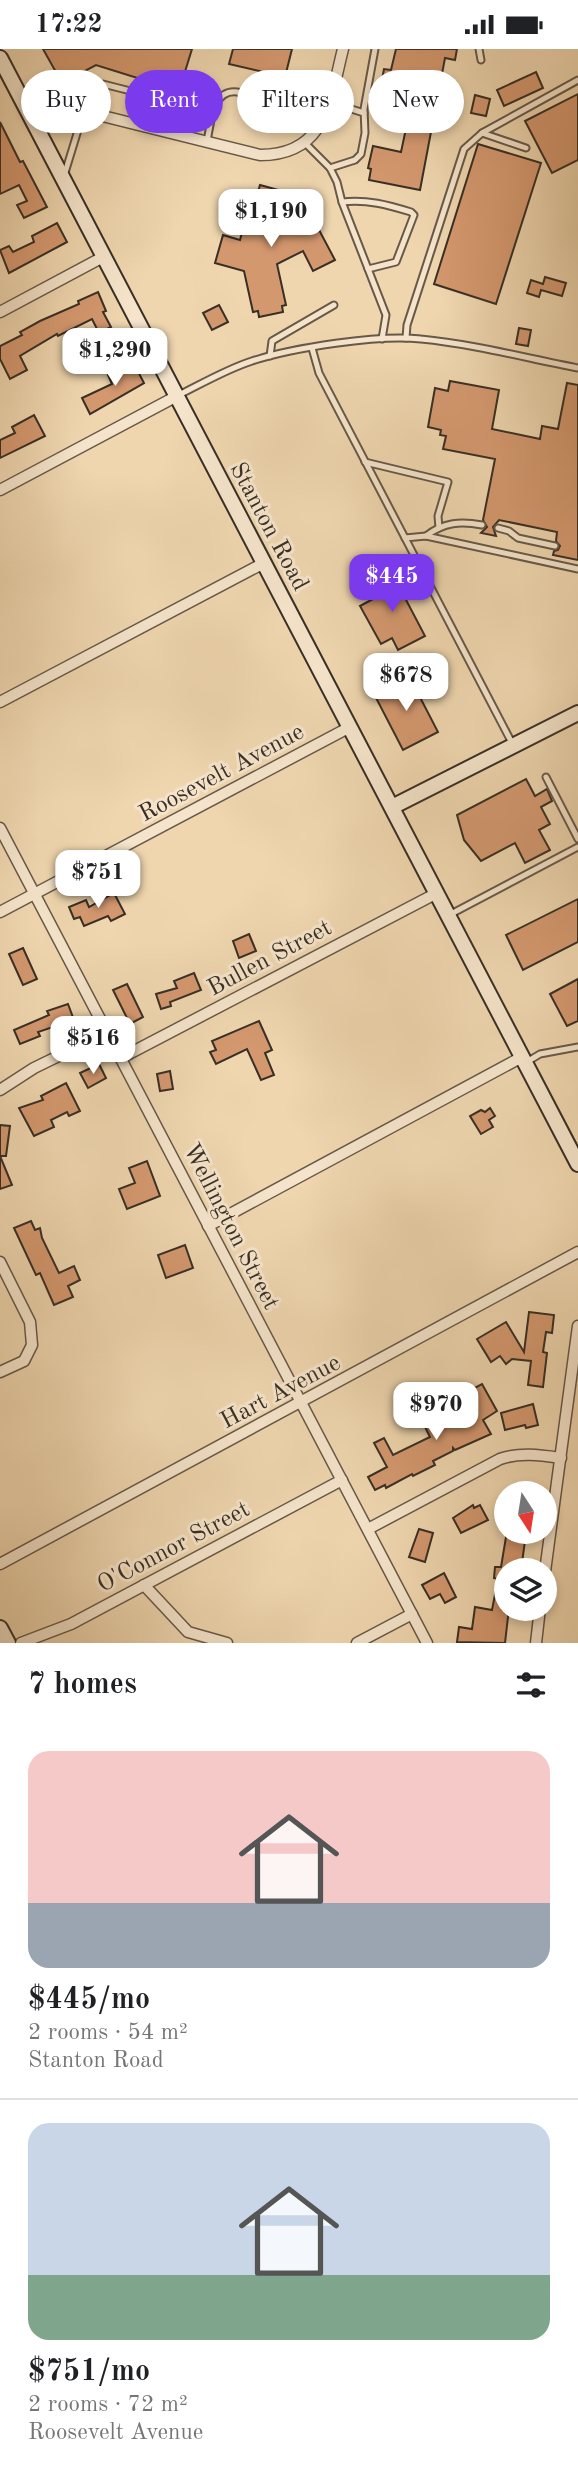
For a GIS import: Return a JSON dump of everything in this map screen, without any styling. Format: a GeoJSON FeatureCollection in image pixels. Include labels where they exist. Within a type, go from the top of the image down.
{"type":"FeatureCollection","features":[{"type":"Feature","properties":{"kind":"street"},"geometry":{"type":"LineString","coordinates":[[338,70],[343,49]]}},
{"type":"Feature","properties":{"kind":"street","name":"Stanton Road"},"geometry":{"type":"LineString","coordinates":[[0,58],[21,97]]}},
{"type":"Feature","properties":{"kind":"street"},"geometry":{"type":"LineString","coordinates":[[111,118],[260,155],[292,151],[314,133]]}},
{"type":"Feature","properties":{"kind":"street","name":"Stanton Road"},"geometry":{"type":"LineString","coordinates":[[39,133],[578,1164]]}},
{"type":"Feature","properties":{"kind":"street"},"geometry":{"type":"LineString","coordinates":[[0,312],[103,257]]}},
{"type":"Feature","properties":{"kind":"street"},"geometry":{"type":"LineString","coordinates":[[0,490],[177,396]]}},
{"type":"Feature","properties":{"kind":"street"},"geometry":{"type":"LineString","coordinates":[[0,702],[264,563]]}},
{"type":"Feature","properties":{"kind":"street"},"geometry":{"type":"LineString","coordinates":[[392,807],[578,713]]}},
{"type":"Feature","properties":{"kind":"street","name":"Roosevelt Avenue"},"geometry":{"type":"LineString","coordinates":[[0,912],[350,727]]}},
{"type":"Feature","properties":{"kind":"street","name":"Wellington Street"},"geometry":{"type":"LineString","coordinates":[[0,828],[427,1643]]}},
{"type":"Feature","properties":{"kind":"street","name":"Bullen Street"},"geometry":{"type":"LineString","coordinates":[[121,1058],[437,893]]}},
{"type":"Feature","properties":{"kind":"street"},"geometry":{"type":"LineString","coordinates":[[0,1090],[34,1068],[108,1032]]}},
{"type":"Feature","properties":{"kind":"street"},"geometry":{"type":"LineString","coordinates":[[208,1226],[524,1060]]}},
{"type":"Feature","properties":{"kind":"street","name":"Hart Avenue"},"geometry":{"type":"LineString","coordinates":[[0,1564],[301,1404],[578,1252]]}},
{"type":"Feature","properties":{"kind":"street"},"geometry":{"type":"LineString","coordinates":[[0,1262],[30,1322],[32,1345],[24,1361],[0,1372]]}},
{"type":"Feature","properties":{"kind":"street"},"geometry":{"type":"LineString","coordinates":[[547,1558],[578,1326]]}},
{"type":"Feature","properties":{"kind":"street"},"geometry":{"type":"LineString","coordinates":[[368,1529],[500,1459],[513,1455],[561,1458]]}},
{"type":"Feature","properties":{"kind":"street","name":"O'Connor Street"},"geometry":{"type":"LineString","coordinates":[[21,1643],[71,1624],[342,1480]]}},
{"type":"Feature","properties":{"kind":"street"},"geometry":{"type":"LineString","coordinates":[[144,1585],[188,1632],[227,1643]]}},
{"type":"Feature","properties":{"kind":"street"},"geometry":{"type":"LineString","coordinates":[[357,1643],[412,1614]]}},
{"type":"Feature","properties":{"kind":"street"},"geometry":{"type":"LineString","coordinates":[[536,1643],[539,1621]]}},
{"type":"Feature","properties":{"kind":"street"},"geometry":{"type":"LineString","coordinates":[[0,1628],[8,1643]]}},
{"type":"Feature","properties":{"kind":"lane"},"geometry":{"type":"LineString","coordinates":[[330,168],[355,160],[361,154],[374,49]]}},
{"type":"Feature","properties":{"kind":"lane"},"geometry":{"type":"LineString","coordinates":[[479,49],[481,60]]}},
{"type":"Feature","properties":{"kind":"lane"},"geometry":{"type":"LineString","coordinates":[[406,338],[407,325],[464,149],[482,133],[578,80]]}},
{"type":"Feature","properties":{"kind":"lane"},"geometry":{"type":"LineString","coordinates":[[111,86],[166,100],[178,106],[181,113],[180,135]]}},
{"type":"Feature","properties":{"kind":"lane"},"geometry":{"type":"LineString","coordinates":[[206,142],[217,100],[226,93],[237,92]]}},
{"type":"Feature","properties":{"kind":"lane"},"geometry":{"type":"LineString","coordinates":[[354,111],[364,113]]}},
{"type":"Feature","properties":{"kind":"lane"},"geometry":{"type":"LineString","coordinates":[[63,179],[78,133]]}},
{"type":"Feature","properties":{"kind":"lane"},"geometry":{"type":"LineString","coordinates":[[482,133],[526,148]]}},
{"type":"Feature","properties":{"kind":"lane"},"geometry":{"type":"LineString","coordinates":[[305,143],[330,168],[386,315],[382,339]]}},
{"type":"Feature","properties":{"kind":"lane"},"geometry":{"type":"LineString","coordinates":[[342,202],[358,200],[379,203],[414,215],[396,262],[368,269]]}},
{"type":"Feature","properties":{"kind":"lane"},"geometry":{"type":"LineString","coordinates":[[270,356],[272,341],[334,305]]}},
{"type":"Feature","properties":{"kind":"lane"},"geometry":{"type":"LineString","coordinates":[[177,396],[229,370],[270,356],[382,339],[437,341],[578,368]]}},
{"type":"Feature","properties":{"kind":"lane"},"geometry":{"type":"LineString","coordinates":[[312,348],[319,373],[514,746]]}},
{"type":"Feature","properties":{"kind":"lane"},"geometry":{"type":"LineString","coordinates":[[365,462],[448,482],[438,516],[439,528]]}},
{"type":"Feature","properties":{"kind":"lane"},"geometry":{"type":"LineString","coordinates":[[405,538],[426,535],[439,528],[464,522],[482,525]]}},
{"type":"Feature","properties":{"kind":"lane"},"geometry":{"type":"LineString","coordinates":[[498,528],[509,531],[517,538],[555,546]]}},
{"type":"Feature","properties":{"kind":"lane"},"geometry":{"type":"LineString","coordinates":[[426,535],[578,569]]}},
{"type":"Feature","properties":{"kind":"lane"},"geometry":{"type":"LineString","coordinates":[[546,777],[578,839]]}},
{"type":"Feature","properties":{"kind":"lane"},"geometry":{"type":"LineString","coordinates":[[448,915],[578,847]]}},
{"type":"Feature","properties":{"kind":"lane"},"geometry":{"type":"LineString","coordinates":[[524,1060],[578,1047]]}},
{"type":"Feature","properties":{"kind":"building"},"geometry":{"type":"Polygon","coordinates":[[[43,49],[192,49],[186,70],[125,70],[125,74],[96,65],[87,70],[55,70],[43,49]]]}},
{"type":"Feature","properties":{"kind":"building"},"geometry":{"type":"Polygon","coordinates":[[[233,49],[292,49],[287,70],[255,70],[229,64],[233,49]]]}},
{"type":"Feature","properties":{"kind":"building"},"geometry":{"type":"Polygon","coordinates":[[[396,49],[457,49],[455,60],[445,58],[443,70],[391,70],[396,49]]]}},
{"type":"Feature","properties":{"kind":"building"},"geometry":{"type":"Polygon","coordinates":[[[536,72],[543,88],[504,106],[497,90],[536,72]]]}},
{"type":"Feature","properties":{"kind":"building"},"geometry":{"type":"Polygon","coordinates":[[[578,94],[578,160],[552,173],[525,121],[578,94]]]}},
{"type":"Feature","properties":{"kind":"building"},"geometry":{"type":"Polygon","coordinates":[[[475,95],[490,99],[486,116],[471,113],[475,95]]]}},
{"type":"Feature","properties":{"kind":"building"},"geometry":{"type":"Polygon","coordinates":[[[0,122],[47,207],[24,218],[17,205],[27,201],[19,185],[0,194],[0,122]]]}},
{"type":"Feature","properties":{"kind":"building"},"geometry":{"type":"Polygon","coordinates":[[[405,133],[431,133],[420,190],[369,180],[371,169],[368,168],[373,146],[401,152],[405,133]]]}},
{"type":"Feature","properties":{"kind":"building"},"geometry":{"type":"Polygon","coordinates":[[[478,144],[541,163],[496,304],[434,284],[478,144]]]}},
{"type":"Feature","properties":{"kind":"building"},"geometry":{"type":"Polygon","coordinates":[[[260,185],[282,191],[281,198],[286,199],[278,227],[309,211],[335,260],[313,271],[303,251],[277,264],[286,305],[282,306],[283,312],[259,317],[258,311],[253,312],[244,271],[215,263],[223,235],[240,240],[253,191],[258,192],[260,185]]]}},
{"type":"Feature","properties":{"kind":"building"},"geometry":{"type":"Polygon","coordinates":[[[57,223],[67,242],[9,273],[0,250],[9,246],[13,252],[34,242],[32,236],[57,223]]]}},
{"type":"Feature","properties":{"kind":"building"},"geometry":{"type":"Polygon","coordinates":[[[545,277],[566,283],[562,296],[541,290],[539,297],[527,293],[531,280],[543,284],[545,277]]]}},
{"type":"Feature","properties":{"kind":"building"},"geometry":{"type":"Polygon","coordinates":[[[98,292],[106,311],[103,312],[111,327],[99,333],[92,319],[58,336],[57,334],[20,356],[27,370],[10,379],[0,359],[0,346],[22,335],[20,332],[98,292]]]}},
{"type":"Feature","properties":{"kind":"building"},"geometry":{"type":"Polygon","coordinates":[[[219,305],[228,322],[212,330],[203,313],[219,305]]]}},
{"type":"Feature","properties":{"kind":"building"},"geometry":{"type":"Polygon","coordinates":[[[519,328],[531,330],[528,346],[516,344],[519,328]]]}},
{"type":"Feature","properties":{"kind":"building"},"geometry":{"type":"Polygon","coordinates":[[[133,362],[144,383],[90,414],[82,398],[112,384],[108,375],[133,362]]]}},
{"type":"Feature","properties":{"kind":"building"},"geometry":{"type":"Polygon","coordinates":[[[450,381],[499,390],[492,429],[540,439],[542,426],[558,429],[567,383],[578,385],[578,560],[553,555],[560,546],[556,541],[557,532],[499,520],[493,527],[496,536],[481,533],[487,527],[483,520],[495,459],[443,449],[446,436],[440,435],[441,430],[428,427],[435,388],[448,391],[450,381]]]}},
{"type":"Feature","properties":{"kind":"building"},"geometry":{"type":"Polygon","coordinates":[[[34,415],[45,436],[0,458],[0,440],[15,433],[12,427],[34,415]]]}},
{"type":"Feature","properties":{"kind":"building"},"geometry":{"type":"Polygon","coordinates":[[[393,575],[425,636],[398,650],[392,638],[381,644],[360,606],[373,599],[367,588],[393,575]]]}},
{"type":"Feature","properties":{"kind":"building"},"geometry":{"type":"Polygon","coordinates":[[[409,676],[438,732],[403,750],[374,694],[409,676]]]}},
{"type":"Feature","properties":{"kind":"building"},"geometry":{"type":"Polygon","coordinates":[[[526,779],[535,796],[547,789],[552,801],[541,807],[550,824],[539,830],[550,850],[525,863],[515,843],[481,861],[464,840],[457,815],[526,779]]]}},
{"type":"Feature","properties":{"kind":"building"},"geometry":{"type":"Polygon","coordinates":[[[114,893],[125,914],[111,921],[108,916],[84,926],[80,917],[74,919],[69,907],[86,900],[89,907],[114,893]]]}},
{"type":"Feature","properties":{"kind":"building"},"geometry":{"type":"Polygon","coordinates":[[[578,899],[578,942],[523,970],[506,935],[578,899]]]}},
{"type":"Feature","properties":{"kind":"building"},"geometry":{"type":"Polygon","coordinates":[[[249,934],[256,951],[239,958],[233,941],[249,934]]]}},
{"type":"Feature","properties":{"kind":"building"},"geometry":{"type":"Polygon","coordinates":[[[23,948],[37,979],[23,985],[9,954],[23,948]]]}},
{"type":"Feature","properties":{"kind":"building"},"geometry":{"type":"Polygon","coordinates":[[[194,973],[201,990],[170,1002],[171,1006],[161,1009],[156,994],[177,988],[174,981],[194,973]]]}},
{"type":"Feature","properties":{"kind":"building"},"geometry":{"type":"Polygon","coordinates":[[[578,979],[578,1021],[567,1026],[550,994],[578,979]]]}},
{"type":"Feature","properties":{"kind":"building"},"geometry":{"type":"Polygon","coordinates":[[[127,984],[143,1017],[130,1024],[113,990],[127,984]]]}},
{"type":"Feature","properties":{"kind":"building"},"geometry":{"type":"Polygon","coordinates":[[[68,1004],[74,1020],[38,1032],[40,1036],[20,1044],[14,1030],[49,1015],[47,1011],[68,1004]]]}},
{"type":"Feature","properties":{"kind":"building"},"geometry":{"type":"Polygon","coordinates":[[[259,1021],[272,1050],[265,1053],[274,1075],[261,1080],[247,1049],[216,1064],[210,1052],[216,1050],[212,1041],[259,1021]]]}},
{"type":"Feature","properties":{"kind":"building"},"geometry":{"type":"Polygon","coordinates":[[[99,1064],[106,1078],[88,1088],[80,1073],[99,1064]]]}},
{"type":"Feature","properties":{"kind":"building"},"geometry":{"type":"Polygon","coordinates":[[[170,1071],[173,1089],[160,1091],[157,1074],[170,1071]]]}},
{"type":"Feature","properties":{"kind":"building"},"geometry":{"type":"Polygon","coordinates":[[[66,1083],[80,1111],[69,1116],[67,1112],[51,1120],[54,1127],[34,1136],[19,1108],[43,1100],[41,1096],[66,1083]]]}},
{"type":"Feature","properties":{"kind":"building"},"geometry":{"type":"Polygon","coordinates":[[[490,1108],[495,1116],[489,1120],[493,1127],[481,1134],[470,1116],[490,1108]]]}},
{"type":"Feature","properties":{"kind":"building"},"geometry":{"type":"Polygon","coordinates":[[[0,1125],[10,1126],[6,1156],[0,1156],[0,1125]]]}},
{"type":"Feature","properties":{"kind":"building"},"geometry":{"type":"Polygon","coordinates":[[[0,1156],[12,1185],[0,1189],[0,1156]]]}},
{"type":"Feature","properties":{"kind":"building"},"geometry":{"type":"Polygon","coordinates":[[[147,1161],[160,1196],[127,1209],[119,1189],[135,1183],[129,1168],[147,1161]]]}},
{"type":"Feature","properties":{"kind":"building"},"geometry":{"type":"Polygon","coordinates":[[[31,1221],[35,1230],[40,1228],[59,1273],[74,1266],[80,1280],[68,1286],[73,1297],[54,1305],[40,1273],[36,1275],[14,1228],[31,1221]]]}},
{"type":"Feature","properties":{"kind":"building"},"geometry":{"type":"Polygon","coordinates":[[[185,1245],[193,1268],[166,1278],[158,1255],[185,1245]]]}},
{"type":"Feature","properties":{"kind":"building"},"geometry":{"type":"Polygon","coordinates":[[[529,1312],[554,1315],[552,1333],[546,1332],[543,1352],[547,1353],[543,1387],[528,1385],[531,1361],[512,1359],[506,1364],[500,1356],[491,1362],[477,1339],[506,1322],[524,1352],[529,1312]]]}},
{"type":"Feature","properties":{"kind":"building"},"geometry":{"type":"Polygon","coordinates":[[[482,1384],[497,1411],[483,1420],[491,1434],[455,1450],[453,1448],[453,1451],[433,1461],[435,1465],[413,1476],[412,1474],[386,1488],[385,1485],[375,1490],[368,1477],[387,1467],[374,1443],[384,1438],[393,1455],[430,1437],[424,1425],[444,1415],[448,1423],[475,1407],[467,1392],[482,1384]]]}},
{"type":"Feature","properties":{"kind":"building"},"geometry":{"type":"Polygon","coordinates":[[[533,1404],[538,1425],[505,1430],[501,1413],[533,1404]]]}},
{"type":"Feature","properties":{"kind":"building"},"geometry":{"type":"Polygon","coordinates":[[[473,1505],[474,1508],[480,1505],[488,1520],[461,1533],[453,1518],[473,1505]]]}},
{"type":"Feature","properties":{"kind":"building"},"geometry":{"type":"Polygon","coordinates":[[[419,1529],[433,1533],[425,1562],[409,1557],[419,1529]]]}},
{"type":"Feature","properties":{"kind":"building"},"geometry":{"type":"Polygon","coordinates":[[[505,1544],[525,1544],[523,1558],[502,1558],[505,1544]]]}},
{"type":"Feature","properties":{"kind":"building"},"geometry":{"type":"Polygon","coordinates":[[[444,1573],[456,1597],[445,1603],[440,1594],[430,1599],[422,1585],[444,1573]]]}},
{"type":"Feature","properties":{"kind":"building"},"geometry":{"type":"Polygon","coordinates":[[[494,1600],[494,1621],[508,1621],[505,1643],[457,1642],[459,1627],[472,1629],[475,1607],[492,1610],[494,1600]]]}}]}
